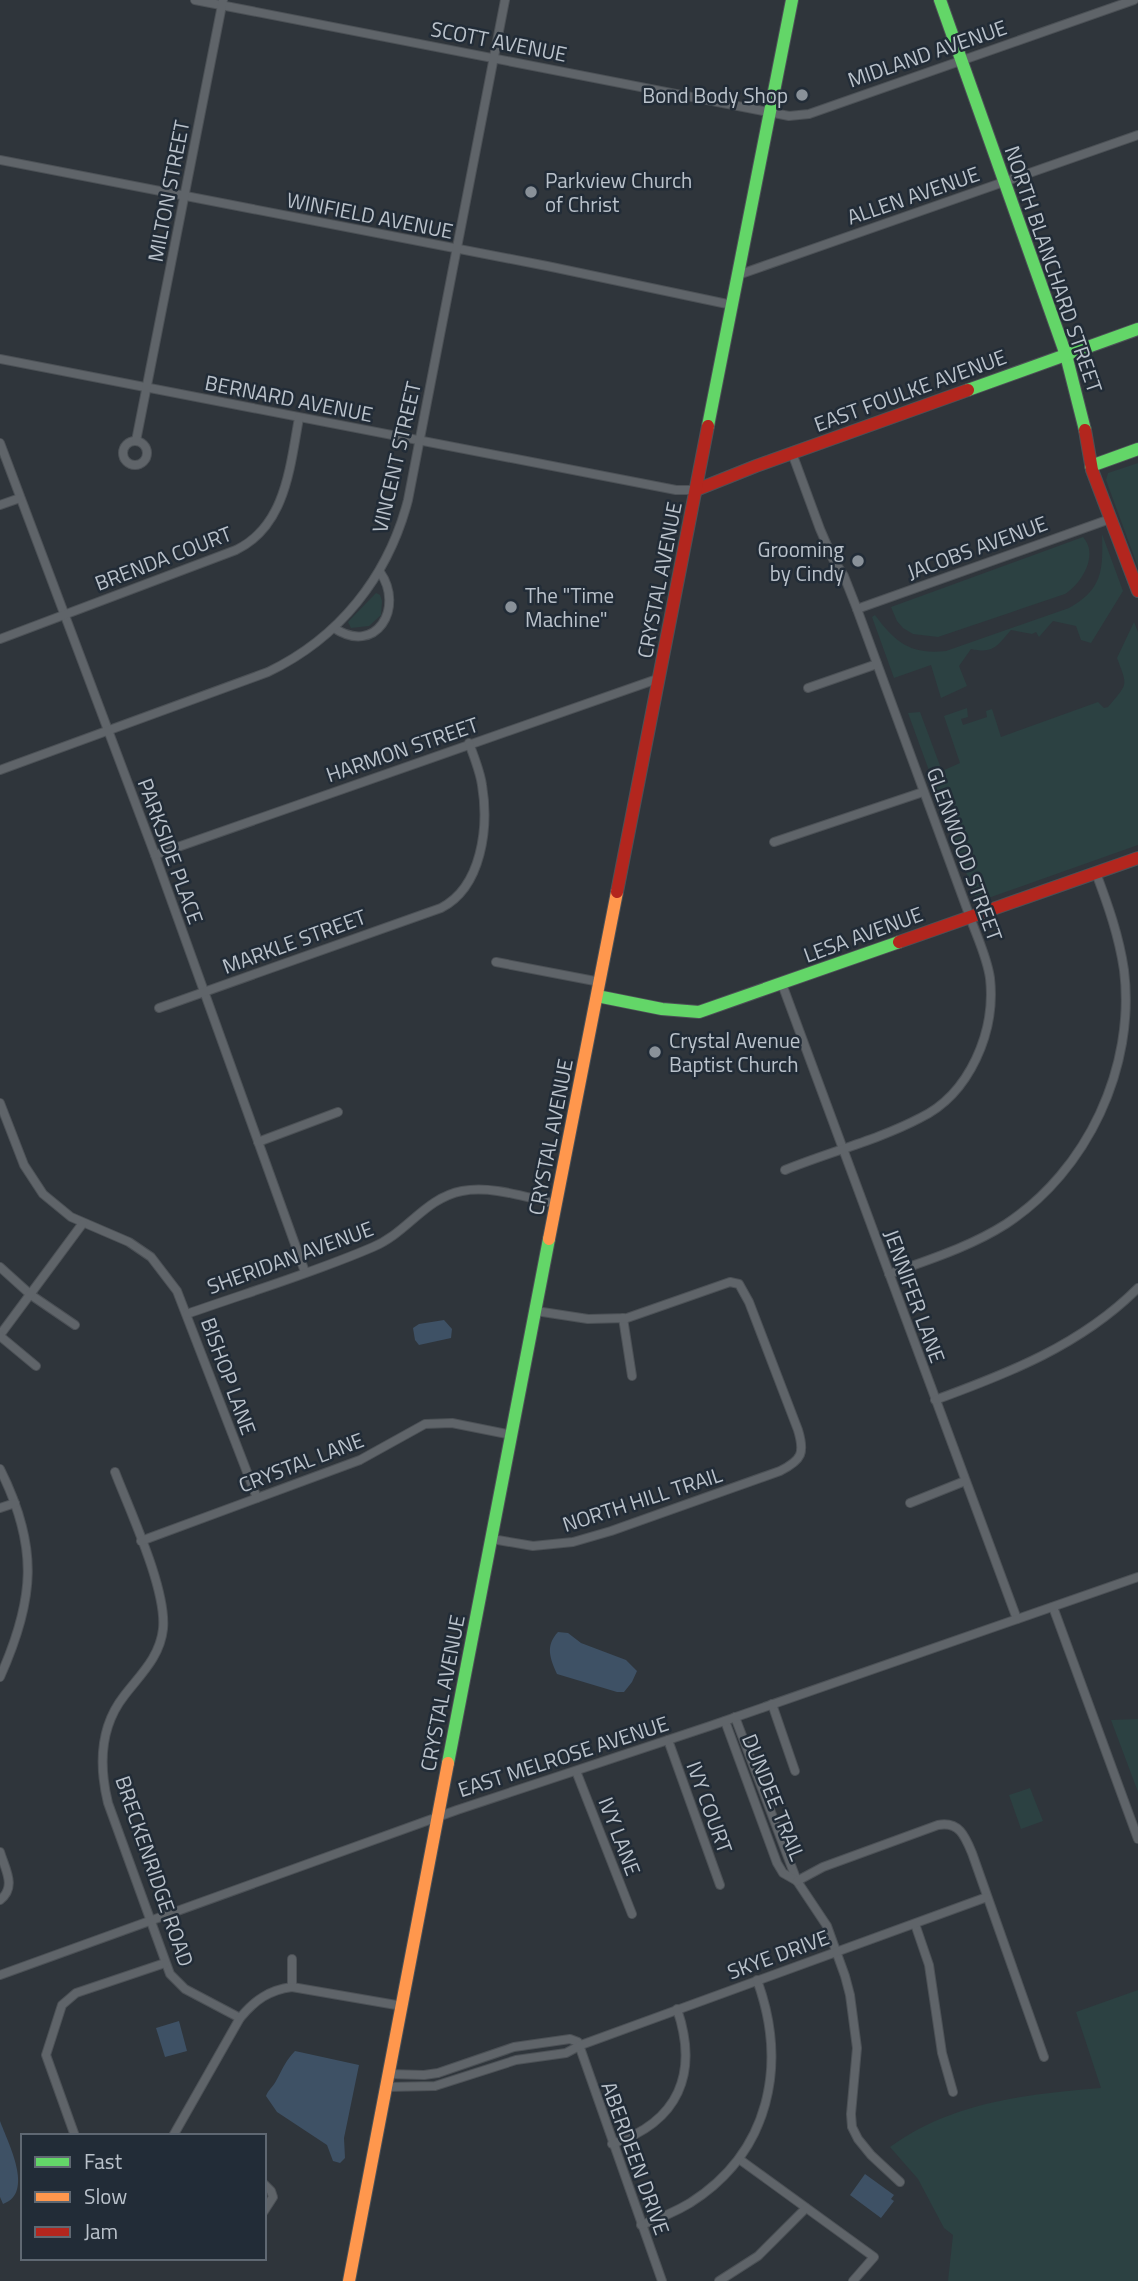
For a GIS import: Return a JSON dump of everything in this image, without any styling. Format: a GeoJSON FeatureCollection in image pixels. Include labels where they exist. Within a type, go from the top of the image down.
{"type":"FeatureCollection","features":[{"type":"Feature","properties":{"kind":"street","name":"SCOTT AVENUE"},"geometry":{"type":"LineString","coordinates":[[195,0],[222,3],[770,114]]}},
{"type":"Feature","properties":{"kind":"street","name":"VINCENT STREET"},"geometry":{"type":"LineString","coordinates":[[0,770],[268,672],[292,660],[334,628],[380,572],[403,520],[506,0]]}},
{"type":"Feature","properties":{"kind":"street","name":"CRYSTAL AVENUE"},"geometry":{"type":"LineString","coordinates":[[349,2281],[792,0]]}},
{"type":"Feature","properties":{"kind":"street","name":"NORTH BLANCHARD STREET"},"geometry":{"type":"LineString","coordinates":[[940,0],[1066,355],[1080,404],[1091,466],[1138,591]]}},
{"type":"Feature","properties":{"kind":"street","name":"MIDLAND AVENUE"},"geometry":{"type":"LineString","coordinates":[[770,114],[809,114],[1134,0]]}},
{"type":"Feature","properties":{"kind":"street","name":"MILTON STREET"},"geometry":{"type":"LineString","coordinates":[[136,441],[222,3]]}},
{"type":"Feature","properties":{"kind":"street","name":"ALLEN AVENUE"},"geometry":{"type":"LineString","coordinates":[[738,275],[1138,135]]}},
{"type":"Feature","properties":{"kind":"street","name":"WINFIELD AVENUE"},"geometry":{"type":"LineString","coordinates":[[0,160],[732,305]]}},
{"type":"Feature","properties":{"kind":"street","name":"EAST FOULKE AVENUE"},"geometry":{"type":"LineString","coordinates":[[696,490],[1138,329]]}},
{"type":"Feature","properties":{"kind":"street","name":"BERNARD AVENUE"},"geometry":{"type":"LineString","coordinates":[[0,359],[676,490],[696,490]]}},
{"type":"Feature","properties":{"kind":"street","name":"BRENDA COURT"},"geometry":{"type":"LineString","coordinates":[[0,639],[236,550],[253,540],[267,525],[281,500],[299,418]]}},
{"type":"Feature","properties":{"kind":"street","name":"PARKSIDE PLACE"},"geometry":{"type":"LineString","coordinates":[[0,443],[155,855],[305,1272]]}},
{"type":"Feature","properties":{"kind":"street"},"geometry":{"type":"LineString","coordinates":[[1091,466],[1138,449]]}},
{"type":"Feature","properties":{"kind":"street","name":"GLENWOOD STREET"},"geometry":{"type":"LineString","coordinates":[[785,1170],[932,1112],[954,1092],[972,1065],[987,1028],[990,990],[987,965],[971,917],[857,609],[820,529],[792,453]]}},
{"type":"Feature","properties":{"kind":"street"},"geometry":{"type":"LineString","coordinates":[[0,505],[20,498]]}},
{"type":"Feature","properties":{"kind":"street","name":"JACOBS AVENUE"},"geometry":{"type":"LineString","coordinates":[[857,609],[1110,519]]}},
{"type":"Feature","properties":{"kind":"street"},"geometry":{"type":"LineString","coordinates":[[334,628],[348,636],[358,637],[372,633],[382,624],[389,611],[390,596],[388,585],[380,572]]}},
{"type":"Feature","properties":{"kind":"street"},"geometry":{"type":"LineString","coordinates":[[808,688],[877,664]]}},
{"type":"Feature","properties":{"kind":"street","name":"HARMON STREET"},"geometry":{"type":"LineString","coordinates":[[155,855],[660,678]]}},
{"type":"Feature","properties":{"kind":"street","name":"MARKLE STREET"},"geometry":{"type":"LineString","coordinates":[[159,1008],[441,908],[463,892],[470,882],[480,850],[483,792],[469,743]]}},
{"type":"Feature","properties":{"kind":"street"},"geometry":{"type":"LineString","coordinates":[[774,842],[923,792]]}},
{"type":"Feature","properties":{"kind":"street","name":"LESA AVENUE"},"geometry":{"type":"LineString","coordinates":[[597,996],[693,1012],[722,1005],[1138,858]]}},
{"type":"Feature","properties":{"kind":"street"},"geometry":{"type":"LineString","coordinates":[[888,1274],[981,1238],[1026,1210],[1066,1169],[1097,1121],[1120,1053],[1126,1000],[1120,946],[1096,873]]}},
{"type":"Feature","properties":{"kind":"street"},"geometry":{"type":"LineString","coordinates":[[496,962],[600,982]]}},
{"type":"Feature","properties":{"kind":"street","name":"JENNIFER LANE"},"geometry":{"type":"LineString","coordinates":[[782,984],[1017,1619]]}},
{"type":"Feature","properties":{"kind":"street","name":"BISHOP LANE"},"geometry":{"type":"LineString","coordinates":[[0,1103],[19,1154],[34,1183],[54,1205],[83,1223],[136,1246],[162,1269],[177,1291],[257,1498]]}},
{"type":"Feature","properties":{"kind":"street"},"geometry":{"type":"LineString","coordinates":[[258,1142],[338,1112]]}},
{"type":"Feature","properties":{"kind":"street","name":"SHERIDAN AVENUE"},"geometry":{"type":"LineString","coordinates":[[187,1314],[374,1247],[392,1238],[427,1206],[450,1194],[476,1189],[489,1190],[557,1203]]}},
{"type":"Feature","properties":{"kind":"street"},"geometry":{"type":"LineString","coordinates":[[36,1366],[0,1335],[83,1223]]}},
{"type":"Feature","properties":{"kind":"street"},"geometry":{"type":"LineString","coordinates":[[0,1267],[31,1294],[75,1325]]}},
{"type":"Feature","properties":{"kind":"street","name":"NORTH HILL TRAIL"},"geometry":{"type":"LineString","coordinates":[[492,1539],[533,1546],[573,1542],[750,1483],[780,1471],[798,1460],[802,1449],[798,1430],[750,1302],[739,1284],[730,1282],[623,1318]]}},
{"type":"Feature","properties":{"kind":"street"},"geometry":{"type":"LineString","coordinates":[[935,1399],[1039,1359],[1091,1327],[1138,1289]]}},
{"type":"Feature","properties":{"kind":"street"},"geometry":{"type":"LineString","coordinates":[[536,1311],[588,1320],[623,1318],[632,1376]]}},
{"type":"Feature","properties":{"kind":"street","name":"CRYSTAL LANE"},"geometry":{"type":"LineString","coordinates":[[141,1541],[360,1460],[425,1424],[452,1423],[512,1435]]}},
{"type":"Feature","properties":{"kind":"street"},"geometry":{"type":"LineString","coordinates":[[0,1469],[15,1503],[27,1550],[26,1597],[17,1637],[0,1677]]}},
{"type":"Feature","properties":{"kind":"street","name":"BRECKENRIDGE ROAD"},"geometry":{"type":"LineString","coordinates":[[115,1472],[162,1605],[163,1631],[152,1662],[111,1715],[100,1764],[108,1803],[170,1974],[179,1984],[240,2018]]}},
{"type":"Feature","properties":{"kind":"street"},"geometry":{"type":"LineString","coordinates":[[910,1503],[965,1481]]}},
{"type":"Feature","properties":{"kind":"street"},"geometry":{"type":"LineString","coordinates":[[0,1508],[15,1503]]}},
{"type":"Feature","properties":{"kind":"street","name":"EAST MELROSE AVENUE"},"geometry":{"type":"LineString","coordinates":[[0,1975],[438,1816],[576,1772],[1138,1577]]}},
{"type":"Feature","properties":{"kind":"street"},"geometry":{"type":"LineString","coordinates":[[1054,1606],[1138,1839]]}},
{"type":"Feature","properties":{"kind":"street"},"geometry":{"type":"LineString","coordinates":[[772,1704],[795,1772]]}},
{"type":"Feature","properties":{"kind":"street","name":"DUNDEE TRAIL"},"geometry":{"type":"LineString","coordinates":[[735,1717],[797,1881],[817,1909],[836,1952],[850,1995],[855,2022],[856,2068],[850,2114],[852,2127],[871,2155],[900,2182]]}},
{"type":"Feature","properties":{"kind":"street","name":"DUNDEE TRAIL"},"geometry":{"type":"LineString","coordinates":[[725,1720],[777,1863],[783,1873],[797,1881]]}},
{"type":"Feature","properties":{"kind":"street","name":"IVY COURT"},"geometry":{"type":"LineString","coordinates":[[668,1740],[720,1885]]}},
{"type":"Feature","properties":{"kind":"street","name":"IVY LANE"},"geometry":{"type":"LineString","coordinates":[[576,1772],[632,1914]]}},
{"type":"Feature","properties":{"kind":"street"},"geometry":{"type":"LineString","coordinates":[[797,1881],[809,1873],[843,1860],[946,1824],[953,1825],[964,1834],[1044,2057]]}},
{"type":"Feature","properties":{"kind":"street"},"geometry":{"type":"LineString","coordinates":[[0,1852],[9,1878],[9,1891],[0,1900]]}},
{"type":"Feature","properties":{"kind":"street","name":"SKYE DRIVE"},"geometry":{"type":"LineString","coordinates":[[386,2087],[435,2086],[516,2060],[566,2053],[677,2009],[987,1897]]}},
{"type":"Feature","properties":{"kind":"street"},"geometry":{"type":"LineString","coordinates":[[915,1924],[929,1965],[942,2053],[953,2092]]}},
{"type":"Feature","properties":{"kind":"street"},"geometry":{"type":"LineString","coordinates":[[292,1959],[292,1987]]}},
{"type":"Feature","properties":{"kind":"street"},"geometry":{"type":"LineString","coordinates":[[74,2134],[46,2055],[62,2005],[76,1993],[165,1963]]}},
{"type":"Feature","properties":{"kind":"street"},"geometry":{"type":"LineString","coordinates":[[641,2225],[692,2202],[713,2186],[739,2159],[754,2132],[765,2107],[772,2067],[771,2025],[757,1980]]}},
{"type":"Feature","properties":{"kind":"street"},"geometry":{"type":"LineString","coordinates":[[177,2134],[240,2018],[250,2005],[261,1997],[292,1987],[402,2006]]}},
{"type":"Feature","properties":{"kind":"street"},"geometry":{"type":"LineString","coordinates":[[612,2144],[627,2139],[655,2122],[669,2108],[678,2091],[687,2054],[684,2028],[677,2009]]}},
{"type":"Feature","properties":{"kind":"street","name":"SKYE DRIVE"},"geometry":{"type":"LineString","coordinates":[[389,2074],[438,2073],[514,2047],[554,2040],[570,2039],[581,2045]]}},
{"type":"Feature","properties":{"kind":"street","name":"ABERDEEN DRIVE"},"geometry":{"type":"LineString","coordinates":[[581,2045],[582,2058],[662,2281]]}},
{"type":"Feature","properties":{"kind":"street"},"geometry":{"type":"LineString","coordinates":[[488,2068],[490,2054]]}},
{"type":"Feature","properties":{"kind":"street"},"geometry":{"type":"LineString","coordinates":[[739,2159],[874,2257],[853,2281]]}},
{"type":"Feature","properties":{"kind":"street"},"geometry":{"type":"LineString","coordinates":[[266,2186],[273,2197],[266,2208]]}},
{"type":"Feature","properties":{"kind":"street"},"geometry":{"type":"LineString","coordinates":[[719,2281],[758,2256],[806,2208]]}},
{"type":"Feature","properties":{"kind":"green space"},"geometry":{"type":"Polygon","coordinates":[[[1138,463],[1138,567],[1106,480],[1108,473],[1138,463]]]}},
{"type":"Feature","properties":{"kind":"green space"},"geometry":{"type":"Polygon","coordinates":[[[1102,534],[1123,591],[1091,643],[1081,640],[1076,626],[1053,621],[1039,637],[1036,632],[1032,634],[1011,630],[990,649],[971,649],[959,666],[967,686],[941,698],[931,665],[894,678],[872,617],[875,615],[889,633],[904,645],[933,652],[946,651],[1069,608],[1095,586],[1101,568],[1102,534]]]}},
{"type":"Feature","properties":{"kind":"green space"},"geometry":{"type":"Polygon","coordinates":[[[1083,537],[1088,544],[1089,560],[1082,576],[1065,594],[938,637],[913,634],[903,628],[891,607],[1083,537]]]}},
{"type":"Feature","properties":{"kind":"green space"},"geometry":{"type":"Polygon","coordinates":[[[376,593],[382,601],[381,615],[369,626],[351,628],[348,622],[376,593]]]}},
{"type":"Feature","properties":{"kind":"green space"},"geometry":{"type":"Polygon","coordinates":[[[1134,622],[1138,632],[1138,845],[977,902],[908,713],[920,712],[942,771],[960,763],[944,716],[967,708],[968,717],[961,719],[963,725],[987,717],[986,711],[992,709],[1001,737],[1098,702],[1104,708],[1108,707],[1123,689],[1124,680],[1117,658],[1134,622]]]}},
{"type":"Feature","properties":{"kind":"green space"},"geometry":{"type":"Polygon","coordinates":[[[1138,1719],[1138,1792],[1111,1720],[1138,1719]]]}},
{"type":"Feature","properties":{"kind":"green space"},"geometry":{"type":"Polygon","coordinates":[[[1030,1788],[1043,1821],[1021,1829],[1009,1795],[1030,1788]]]}},
{"type":"Feature","properties":{"kind":"green space"},"geometry":{"type":"Polygon","coordinates":[[[1138,1990],[1138,2281],[948,2281],[953,2235],[944,2228],[918,2179],[890,2147],[938,2120],[964,2110],[1018,2097],[1101,2088],[1076,2012],[1138,1990]]]}},
{"type":"Feature","properties":{"kind":"water"},"geometry":{"type":"Polygon","coordinates":[[[444,1320],[452,1329],[451,1338],[419,1345],[415,1340],[413,1328],[419,1324],[444,1320]]]}},
{"type":"Feature","properties":{"kind":"water"},"geometry":{"type":"Polygon","coordinates":[[[558,1632],[568,1633],[581,1643],[626,1660],[637,1671],[632,1682],[624,1692],[617,1692],[557,1674],[550,1647],[558,1632]]]}},
{"type":"Feature","properties":{"kind":"water"},"geometry":{"type":"Polygon","coordinates":[[[179,2021],[187,2051],[165,2057],[156,2028],[179,2021]]]}},
{"type":"Feature","properties":{"kind":"water"},"geometry":{"type":"Polygon","coordinates":[[[295,2051],[359,2065],[344,2138],[345,2158],[340,2163],[333,2161],[327,2145],[277,2112],[266,2096],[295,2051]]]}},
{"type":"Feature","properties":{"kind":"water"},"geometry":{"type":"Polygon","coordinates":[[[0,2121],[13,2154],[18,2179],[12,2198],[3,2204],[0,2197],[0,2121]]]}},
{"type":"Feature","properties":{"kind":"water"},"geometry":{"type":"Polygon","coordinates":[[[865,2174],[894,2195],[891,2199],[894,2201],[881,2218],[850,2195],[865,2174]]]}},
{"type":"Feature","properties":{"kind":"traffic: fast"},"geometry":{"type":"LineString","coordinates":[[708,426],[792,0]]}},
{"type":"Feature","properties":{"kind":"traffic: fast"},"geometry":{"type":"LineString","coordinates":[[940,0],[1066,355],[1085,430]]}},
{"type":"Feature","properties":{"kind":"traffic: fast"},"geometry":{"type":"LineString","coordinates":[[968,390],[1138,329]]}},
{"type":"Feature","properties":{"kind":"traffic: fast"},"geometry":{"type":"LineString","coordinates":[[1091,466],[1138,449]]}},
{"type":"Feature","properties":{"kind":"traffic: fast"},"geometry":{"type":"LineString","coordinates":[[597,996],[662,1009],[699,1012],[899,942]]}},
{"type":"Feature","properties":{"kind":"traffic: fast"},"geometry":{"type":"LineString","coordinates":[[448,1763],[549,1239]]}},
{"type":"Feature","properties":{"kind":"traffic: slow"},"geometry":{"type":"LineString","coordinates":[[549,1239],[617,892]]}},
{"type":"Feature","properties":{"kind":"traffic: slow"},"geometry":{"type":"LineString","coordinates":[[349,2281],[448,1763]]}},
{"type":"Feature","properties":{"kind":"traffic: jam"},"geometry":{"type":"LineString","coordinates":[[696,490],[968,390]]}},
{"type":"Feature","properties":{"kind":"traffic: jam"},"geometry":{"type":"LineString","coordinates":[[617,892],[708,426]]}},
{"type":"Feature","properties":{"kind":"traffic: jam"},"geometry":{"type":"LineString","coordinates":[[1085,430],[1092,470],[1138,591]]}},
{"type":"Feature","properties":{"kind":"traffic: jam"},"geometry":{"type":"LineString","coordinates":[[899,942],[1138,858]]}},
{"type":"Feature","properties":{"kind":"place","name":"Bond Body Shop"},"geometry":{"type":"Point","coordinates":[802,95]}},
{"type":"Feature","properties":{"kind":"place","name":"Parkview Church of Christ"},"geometry":{"type":"Point","coordinates":[531,192]}},
{"type":"Feature","properties":{"kind":"place","name":"Grooming by Cindy"},"geometry":{"type":"Point","coordinates":[858,561]}},
{"type":"Feature","properties":{"kind":"place","name":"The \"Time Machine\""},"geometry":{"type":"Point","coordinates":[511,607]}},
{"type":"Feature","properties":{"kind":"place","name":"Crystal Avenue Baptist Church"},"geometry":{"type":"Point","coordinates":[655,1052]}}]}
